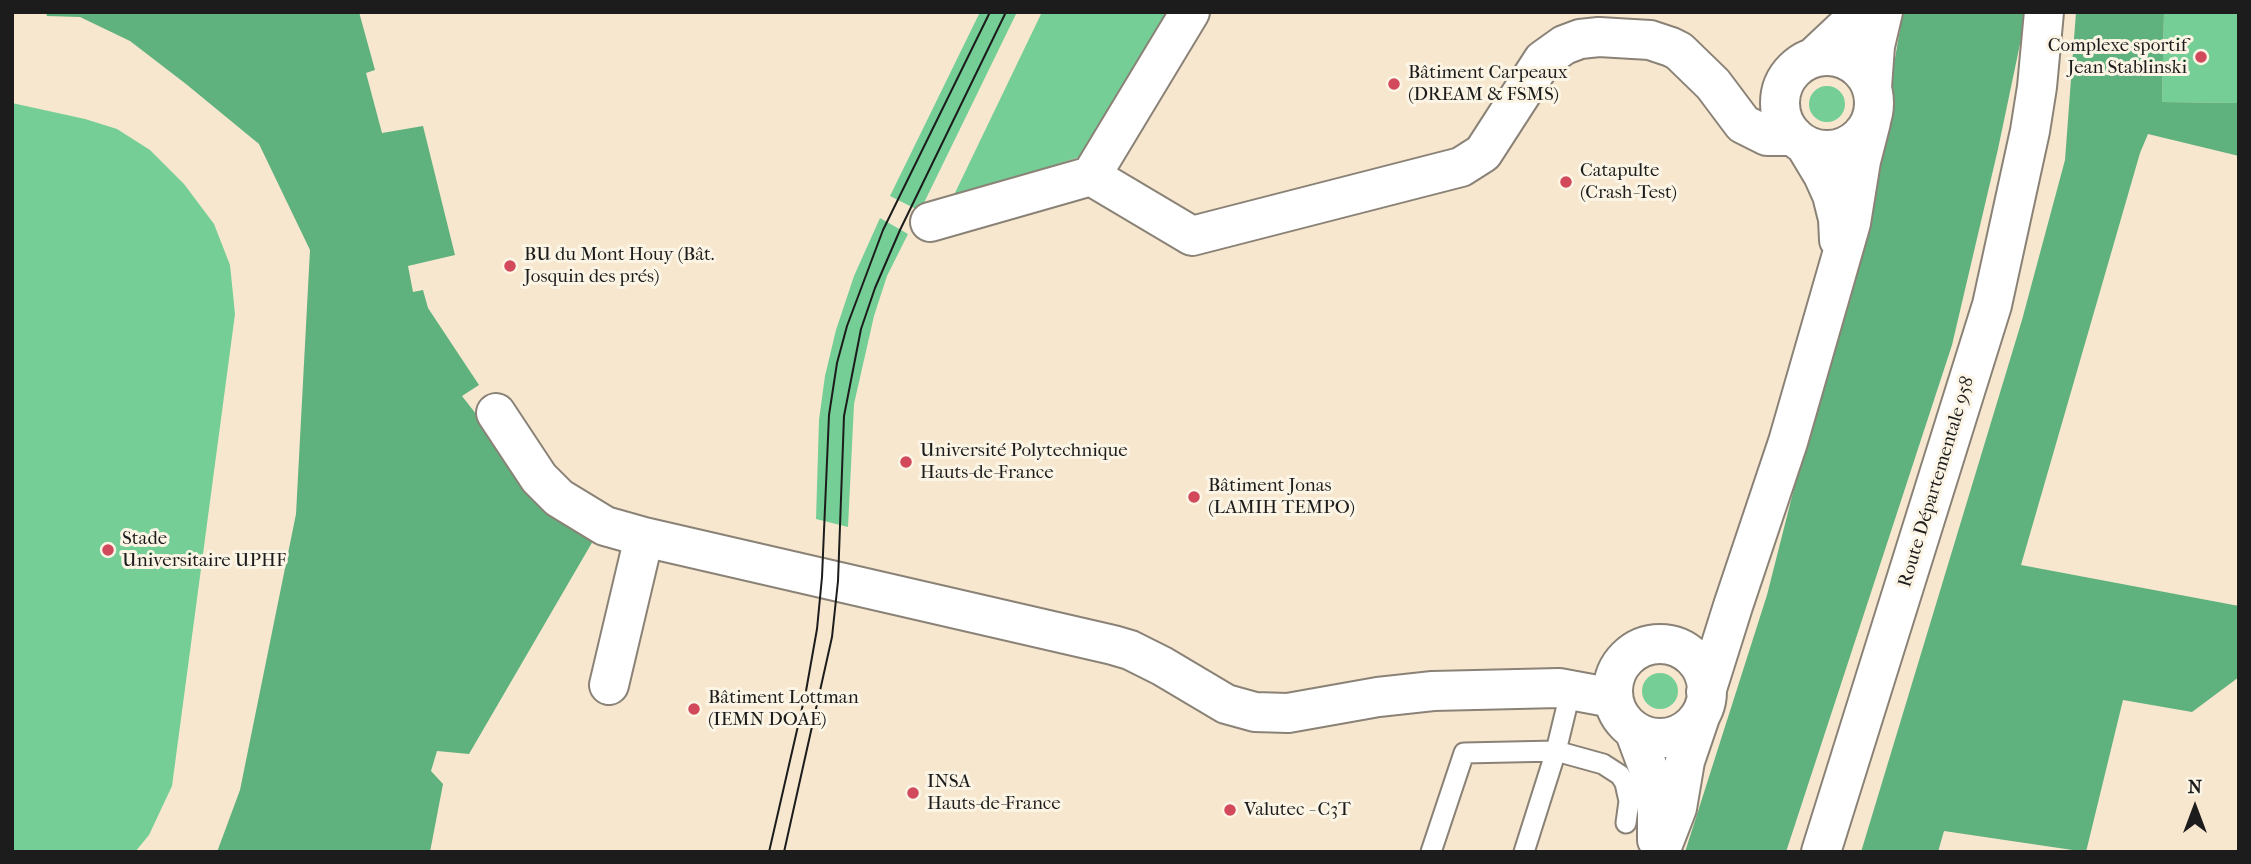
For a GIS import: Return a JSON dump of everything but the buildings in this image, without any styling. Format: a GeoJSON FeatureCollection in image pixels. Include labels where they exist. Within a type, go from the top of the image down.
{"type":"FeatureCollection","features":[{"type":"Feature","properties":{"kind":"street"},"geometry":{"type":"LineString","coordinates":[[930,222],[1091,176],[1190,12]]}},
{"type":"Feature","properties":{"kind":"street"},"geometry":{"type":"LineString","coordinates":[[1841,259],[1838,219],[1832,195],[1823,175],[1786,126],[1780,100],[1789,75],[1797,66],[1814,57],[1862,12]]}},
{"type":"Feature","properties":{"kind":"street"},"geometry":{"type":"LineString","coordinates":[[1658,852],[1677,808],[1685,761],[1741,579],[1788,442],[1851,223],[1872,105],[1875,46],[1883,12]]}},
{"type":"Feature","properties":{"kind":"street","name":"Route Départementale 958"},"geometry":{"type":"LineString","coordinates":[[1821,852],[1992,305],[2018,195],[2034,106],[2044,12]]}},
{"type":"Feature","properties":{"kind":"street"},"geometry":{"type":"LineString","coordinates":[[1091,176],[1192,236],[1461,167],[1483,153],[1534,71],[1552,52],[1580,38],[1608,37],[1662,43],[1679,51],[1713,83],[1738,118],[1749,128],[1768,136],[1799,141],[1825,150],[1839,149],[1858,139],[1872,105],[1866,76],[1852,62],[1834,56],[1814,57]]}},
{"type":"Feature","properties":{"kind":"street"},"geometry":{"type":"LineString","coordinates":[[496,413],[534,472],[559,498],[617,531],[1113,645],[1130,650],[1162,666],[1226,704],[1255,712],[1289,713],[1424,691],[1542,687],[1571,689],[1613,698]]}},
{"type":"Feature","properties":{"kind":"street"},"geometry":{"type":"LineString","coordinates":[[609,685],[644,537]]}},
{"type":"Feature","properties":{"kind":"street"},"geometry":{"type":"LineString","coordinates":[[1664,645],[1712,612],[1741,579]]}},
{"type":"Feature","properties":{"kind":"street"},"geometry":{"type":"LineString","coordinates":[[1634,730],[1655,738],[1671,737],[1691,726],[1703,703],[1704,677],[1692,657],[1679,649],[1664,645],[1641,648],[1623,662],[1616,676],[1613,698],[1618,713],[1634,730],[1653,781],[1658,852]]}},
{"type":"Feature","properties":{"kind":"lane"},"geometry":{"type":"LineString","coordinates":[[1524,852],[1556,751],[1571,689]]}},
{"type":"Feature","properties":{"kind":"lane"},"geometry":{"type":"LineString","coordinates":[[1431,852],[1464,753],[1556,751],[1603,764],[1620,775],[1628,792],[1629,812],[1626,823]]}},
{"type":"Feature","properties":{"kind":"green space"},"geometry":{"type":"Polygon","coordinates":[[[46,12],[359,12],[375,70],[366,73],[382,133],[423,126],[455,255],[408,266],[413,292],[423,290],[428,308],[479,385],[462,396],[518,468],[597,534],[469,754],[437,751],[431,771],[443,784],[430,852],[217,852],[240,790],[296,514],[310,250],[259,144],[130,41],[80,17],[47,16],[46,12]]]}},
{"type":"Feature","properties":{"kind":"green space"},"geometry":{"type":"Polygon","coordinates":[[[980,12],[1017,12],[920,211],[890,196],[980,12]]]}},
{"type":"Feature","properties":{"kind":"green space"},"geometry":{"type":"Polygon","coordinates":[[[1042,12],[1171,12],[1086,155],[953,197],[1042,12]]]}},
{"type":"Feature","properties":{"kind":"green space"},"geometry":{"type":"Polygon","coordinates":[[[1903,12],[2024,12],[2024,25],[1998,149],[1952,345],[1786,852],[1685,852],[1767,595],[1878,157],[1903,12]]]}},
{"type":"Feature","properties":{"kind":"green space"},"geometry":{"type":"Polygon","coordinates":[[[2076,12],[2164,12],[2162,102],[2239,103],[2239,156],[2148,134],[2140,153],[2021,565],[2239,606],[2239,677],[2192,712],[2123,700],[2086,852],[1944,831],[1938,852],[1861,852],[2022,320],[2065,160],[2076,12]]]}},
{"type":"Feature","properties":{"kind":"green space","name":"Complexe sportif Jean Stablinski"},"geometry":{"type":"Polygon","coordinates":[[[2164,12],[2239,12],[2239,103],[2162,102],[2164,12]]]}},
{"type":"Feature","properties":{"kind":"green space"},"geometry":{"type":"Polygon","coordinates":[[[1827,86],[1840,91],[1845,104],[1840,117],[1827,122],[1814,117],[1809,104],[1814,91],[1827,86]]]}},
{"type":"Feature","properties":{"kind":"green space","name":"Stade Universitaire UPHF"},"geometry":{"type":"Polygon","coordinates":[[[12,103],[117,129],[150,150],[184,184],[214,224],[230,265],[235,314],[172,786],[149,835],[135,852],[12,852],[12,103]]]}},
{"type":"Feature","properties":{"kind":"green space"},"geometry":{"type":"Polygon","coordinates":[[[880,218],[908,234],[887,276],[874,316],[854,404],[848,527],[816,519],[819,420],[825,376],[836,330],[854,276],[880,218]]]}},
{"type":"Feature","properties":{"kind":"green space"},"geometry":{"type":"Polygon","coordinates":[[[1660,673],[1673,678],[1678,691],[1673,704],[1660,709],[1647,704],[1642,691],[1647,678],[1660,673]]]}},
{"type":"Feature","properties":{"kind":"tram line"},"geometry":{"type":"LineString","coordinates":[[769,852],[806,691],[817,629],[829,415],[837,363],[847,326],[883,230],[990,12]]}},
{"type":"Feature","properties":{"kind":"tram line"},"geometry":{"type":"LineString","coordinates":[[784,852],[832,637],[838,581],[844,416],[861,329],[900,230],[1006,12]]}},
{"type":"Feature","properties":{"kind":"place","name":"Complexe sportif Jean Stablinski"},"geometry":{"type":"Point","coordinates":[2201,57]}},
{"type":"Feature","properties":{"kind":"place","name":"Bâtiment Carpeaux (DREAM & FSMS)"},"geometry":{"type":"Point","coordinates":[1394,84]}},
{"type":"Feature","properties":{"kind":"place","name":"Catapulte (Crash-Test)"},"geometry":{"type":"Point","coordinates":[1566,182]}},
{"type":"Feature","properties":{"kind":"place","name":"BU du Mont Houy (Bât. Josquin des prés)"},"geometry":{"type":"Point","coordinates":[510,266]}},
{"type":"Feature","properties":{"kind":"place","name":"Université Polytechnique Hauts-de-France"},"geometry":{"type":"Point","coordinates":[906,462]}},
{"type":"Feature","properties":{"kind":"place","name":"Bâtiment Jonas (LAMIH TEMPO)"},"geometry":{"type":"Point","coordinates":[1194,497]}},
{"type":"Feature","properties":{"kind":"place","name":"Stade Universitaire UPHF"},"geometry":{"type":"Point","coordinates":[108,550]}},
{"type":"Feature","properties":{"kind":"place","name":"Bâtiment Lottman (IEMN DOAE)"},"geometry":{"type":"Point","coordinates":[694,709]}},
{"type":"Feature","properties":{"kind":"place","name":"INSA Hauts-de-France"},"geometry":{"type":"Point","coordinates":[913,793]}},
{"type":"Feature","properties":{"kind":"place","name":"Valutec - C3T"},"geometry":{"type":"Point","coordinates":[1230,810]}}]}
